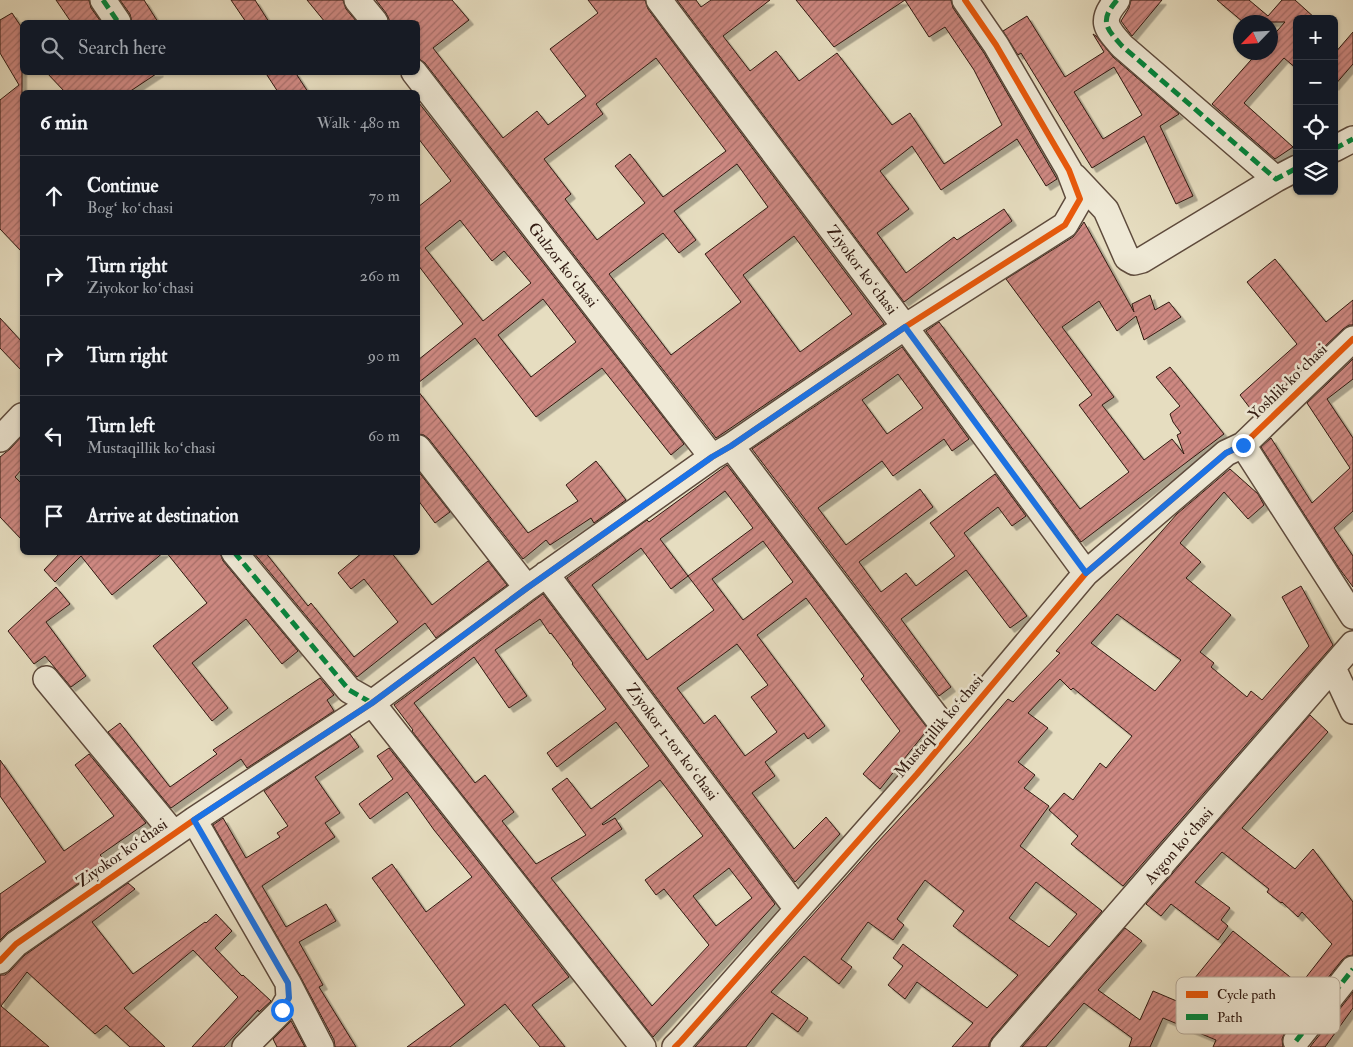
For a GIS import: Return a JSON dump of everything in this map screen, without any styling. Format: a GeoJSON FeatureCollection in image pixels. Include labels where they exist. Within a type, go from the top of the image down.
{"type":"FeatureCollection","features":[{"type":"Feature","properties":{"kind":"street"},"geometry":{"type":"LineString","coordinates":[[103,0],[117,20]]}},
{"type":"Feature","properties":{"kind":"street"},"geometry":{"type":"LineString","coordinates":[[357,0],[373,20]]}},
{"type":"Feature","properties":{"kind":"street","name":"Ziyokor koʻchasi"},"geometry":{"type":"LineString","coordinates":[[3,953],[184,827],[372,703],[537,581],[722,451],[905,327],[659,0]]}},
{"type":"Feature","properties":{"kind":"street"},"geometry":{"type":"LineString","coordinates":[[966,0],[996,45],[1069,170],[1080,199],[1066,225],[905,327],[1086,573]]}},
{"type":"Feature","properties":{"kind":"street"},"geometry":{"type":"LineString","coordinates":[[1069,170],[1106,210],[1127,258],[1134,262],[1142,260],[1286,173],[1122,46],[1108,31],[1106,18],[1116,0]]}},
{"type":"Feature","properties":{"kind":"street","name":"Gulzor koʻchasi"},"geometry":{"type":"LineString","coordinates":[[416,75],[950,735]]}},
{"type":"Feature","properties":{"kind":"street"},"geometry":{"type":"LineString","coordinates":[[1338,147],[1353,139]]}},
{"type":"Feature","properties":{"kind":"street","name":"Yoshlik koʻchasi"},"geometry":{"type":"LineString","coordinates":[[1243,445],[1353,339]]}},
{"type":"Feature","properties":{"kind":"street"},"geometry":{"type":"LineString","coordinates":[[0,439],[20,418]]}},
{"type":"Feature","properties":{"kind":"street"},"geometry":{"type":"LineString","coordinates":[[1243,445],[1353,616]]}},
{"type":"Feature","properties":{"kind":"street","name":"Mustaqillik koʻchasi"},"geometry":{"type":"LineString","coordinates":[[682,1045],[797,909],[917,774],[1086,573],[1226,453],[1243,445]]}},
{"type":"Feature","properties":{"kind":"street","name":"Ziyokor 1-tor koʻchasi"},"geometry":{"type":"LineString","coordinates":[[420,450],[537,581],[797,909]]}},
{"type":"Feature","properties":{"kind":"street"},"geometry":{"type":"LineString","coordinates":[[236,555],[349,690],[372,703],[643,1047]]}},
{"type":"Feature","properties":{"kind":"street","name":"Avgon koʻchasi"},"geometry":{"type":"LineString","coordinates":[[1003,1047],[1353,644]]}},
{"type":"Feature","properties":{"kind":"street"},"geometry":{"type":"LineString","coordinates":[[1333,668],[1353,711]]}},
{"type":"Feature","properties":{"kind":"street"},"geometry":{"type":"LineString","coordinates":[[46,679],[184,827],[288,983],[321,1047]]}},
{"type":"Feature","properties":{"kind":"street"},"geometry":{"type":"LineString","coordinates":[[1340,985],[1353,969]]}},
{"type":"Feature","properties":{"kind":"street"},"geometry":{"type":"LineString","coordinates":[[246,1047],[282,1010],[289,998],[288,983]]}},
{"type":"Feature","properties":{"kind":"street"},"geometry":{"type":"LineString","coordinates":[[1296,1041],[1302,1034]]}},
{"type":"Feature","properties":{"kind":"building"},"geometry":{"type":"Polygon","coordinates":[[[56,0],[89,0],[91,8],[100,20],[70,20],[56,0]]]}},
{"type":"Feature","properties":{"kind":"building"},"geometry":{"type":"Polygon","coordinates":[[[120,0],[144,0],[157,20],[132,20],[130,14],[120,0]]]}},
{"type":"Feature","properties":{"kind":"building"},"geometry":{"type":"Polygon","coordinates":[[[231,0],[255,0],[268,20],[245,20],[231,0]]]}},
{"type":"Feature","properties":{"kind":"building"},"geometry":{"type":"Polygon","coordinates":[[[307,0],[343,0],[346,9],[355,20],[323,20],[307,0]]]}},
{"type":"Feature","properties":{"kind":"building"},"geometry":{"type":"Polygon","coordinates":[[[376,0],[452,0],[469,20],[433,48],[503,138],[537,111],[548,125],[586,96],[550,49],[598,13],[588,0],[645,0],[648,9],[884,324],[716,438],[425,63],[420,59],[420,20],[389,19],[376,0]],[[656,58],[596,104],[603,114],[544,159],[571,194],[565,199],[597,240],[645,203],[615,166],[630,154],[663,197],[726,151],[656,58]],[[737,164],[674,211],[696,240],[679,253],[663,233],[609,274],[671,355],[741,302],[705,254],[768,207],[737,164]],[[794,236],[743,275],[800,352],[852,314],[794,236]]]}},
{"type":"Feature","properties":{"kind":"building"},"geometry":{"type":"Polygon","coordinates":[[[677,0],[696,0],[701,7],[711,0],[770,0],[723,36],[750,71],[776,51],[799,81],[837,53],[892,125],[910,113],[944,164],[1002,125],[974,70],[945,27],[929,37],[905,0],[951,0],[953,8],[984,53],[1057,179],[1046,186],[1017,139],[941,190],[912,146],[880,171],[909,209],[877,233],[906,273],[954,237],[957,240],[1004,209],[1012,221],[904,302],[677,0]]]}},
{"type":"Feature","properties":{"kind":"building"},"geometry":{"type":"Polygon","coordinates":[[[796,0],[905,0],[834,47],[796,0]]]}},
{"type":"Feature","properties":{"kind":"building"},"geometry":{"type":"Polygon","coordinates":[[[1131,0],[1162,0],[1132,36],[1121,21],[1129,8],[1131,0]]]}},
{"type":"Feature","properties":{"kind":"building"},"geometry":{"type":"Polygon","coordinates":[[[1217,0],[1249,0],[1267,15],[1235,15],[1217,0]]]}},
{"type":"Feature","properties":{"kind":"building"},"geometry":{"type":"Polygon","coordinates":[[[1282,0],[1295,0],[1312,15],[1293,15],[1293,66],[1284,58],[1244,103],[1293,147],[1275,159],[1212,104],[1251,60],[1278,60],[1278,30],[1285,22],[1278,22],[1278,15],[1269,15],[1282,0]]]}},
{"type":"Feature","properties":{"kind":"building"},"geometry":{"type":"Polygon","coordinates":[[[12,13],[20,25],[20,75],[22,75],[22,90],[20,90],[20,250],[0,229],[0,100],[19,85],[0,53],[0,20],[12,13]]]}},
{"type":"Feature","properties":{"kind":"building"},"geometry":{"type":"Polygon","coordinates":[[[1027,16],[1065,77],[1104,52],[1093,34],[1096,36],[1113,57],[1179,114],[1160,126],[1193,196],[1176,204],[1144,136],[1092,168],[1021,53],[1018,55],[1003,31],[1027,16]],[[1114,67],[1074,92],[1103,139],[1142,115],[1114,67]]]}},
{"type":"Feature","properties":{"kind":"building"},"geometry":{"type":"Polygon","coordinates":[[[1353,32],[1353,64],[1338,81],[1338,60],[1338,49],[1353,32]]]}},
{"type":"Feature","properties":{"kind":"building"},"geometry":{"type":"Polygon","coordinates":[[[49,75],[154,75],[132,90],[63,90],[49,75]]]}},
{"type":"Feature","properties":{"kind":"building"},"geometry":{"type":"Polygon","coordinates":[[[267,75],[297,75],[307,90],[277,90],[267,75]]]}},
{"type":"Feature","properties":{"kind":"building"},"geometry":{"type":"Polygon","coordinates":[[[420,104],[684,444],[671,455],[602,368],[536,417],[475,338],[420,381],[420,358],[463,324],[420,268],[420,205],[451,181],[420,141],[420,104]],[[460,220],[425,248],[483,321],[531,283],[504,251],[492,261],[460,220]],[[543,299],[498,335],[531,377],[576,342],[543,299]]]}},
{"type":"Feature","properties":{"kind":"building"},"geometry":{"type":"Polygon","coordinates":[[[1084,222],[1134,312],[1132,304],[1150,295],[1155,310],[1169,302],[1181,317],[1144,340],[1136,316],[1117,331],[1099,301],[1062,327],[1114,397],[1102,405],[1144,460],[1172,439],[1184,454],[1177,435],[1181,433],[1170,414],[1180,406],[1156,377],[1170,367],[1224,434],[1081,542],[926,331],[939,322],[1080,509],[1129,472],[1079,405],[1092,395],[1006,279],[1073,237],[1084,222]]]}},
{"type":"Feature","properties":{"kind":"building"},"geometry":{"type":"Polygon","coordinates":[[[1275,259],[1326,322],[1353,300],[1353,325],[1343,329],[1257,411],[1253,412],[1240,395],[1297,344],[1247,282],[1275,259]]]}},
{"type":"Feature","properties":{"kind":"building"},"geometry":{"type":"Polygon","coordinates":[[[0,318],[20,340],[20,369],[0,348],[0,318]]]}},
{"type":"Feature","properties":{"kind":"building"},"geometry":{"type":"Polygon","coordinates":[[[902,347],[969,439],[952,451],[944,439],[893,476],[882,461],[818,508],[846,545],[920,489],[933,507],[859,562],[881,592],[906,573],[916,586],[955,556],[930,523],[995,474],[1026,516],[1012,526],[998,507],[964,533],[1027,616],[1010,628],[966,570],[901,619],[951,687],[939,696],[752,449],[902,347]],[[898,374],[862,400],[887,434],[923,408],[898,374]]]}},
{"type":"Feature","properties":{"kind":"building"},"geometry":{"type":"Polygon","coordinates":[[[1353,359],[1353,379],[1327,399],[1353,438],[1353,511],[1334,528],[1353,556],[1353,587],[1261,447],[1271,438],[1312,503],[1350,468],[1307,403],[1353,359]]]}},
{"type":"Feature","properties":{"kind":"building"},"geometry":{"type":"Polygon","coordinates":[[[420,394],[528,533],[578,501],[566,485],[596,461],[626,500],[594,523],[591,518],[550,545],[546,540],[523,559],[424,435],[420,434],[420,394]]]}},
{"type":"Feature","properties":{"kind":"building"},"geometry":{"type":"Polygon","coordinates":[[[20,438],[20,471],[15,477],[20,482],[20,538],[0,517],[0,457],[20,438]]]}},
{"type":"Feature","properties":{"kind":"building"},"geometry":{"type":"Polygon","coordinates":[[[727,465],[928,729],[880,789],[863,774],[900,731],[861,679],[864,676],[806,598],[757,635],[825,726],[808,739],[804,733],[765,762],[775,776],[752,793],[794,849],[826,817],[840,834],[795,882],[567,578],[647,520],[649,522],[727,465]],[[725,491],[660,539],[688,576],[753,528],[725,491]],[[763,541],[712,579],[743,620],[793,582],[763,541]],[[641,548],[592,585],[647,660],[714,610],[688,576],[671,589],[641,548]],[[737,644],[677,688],[704,724],[715,715],[745,756],[777,732],[751,697],[768,685],[737,644]]]}},
{"type":"Feature","properties":{"kind":"building"},"geometry":{"type":"Polygon","coordinates":[[[1230,469],[1258,494],[1264,505],[1248,519],[1224,492],[1180,543],[1201,562],[1186,578],[1231,615],[1200,652],[1214,663],[1211,667],[1247,697],[1251,691],[1262,700],[1309,646],[1282,597],[1301,586],[1333,645],[1123,886],[1071,844],[1078,836],[1049,810],[1064,793],[1073,800],[1100,763],[1106,768],[1132,736],[1073,688],[1071,690],[1060,679],[1028,713],[1048,728],[1018,762],[1035,775],[1024,788],[1049,806],[1020,846],[1102,911],[992,1038],[989,1047],[952,1047],[973,1023],[917,982],[905,999],[888,985],[903,966],[893,958],[903,944],[987,1008],[1018,975],[953,926],[964,911],[925,880],[897,919],[904,925],[893,940],[868,922],[841,959],[852,967],[839,984],[804,956],[771,992],[808,1018],[798,1032],[772,1013],[746,1047],[695,1047],[1008,699],[1013,702],[1060,653],[1056,651],[1177,514],[1230,469]],[[1117,614],[1091,643],[1155,691],[1181,660],[1117,614]],[[1036,882],[1009,918],[1049,947],[1077,914],[1036,882]]]}},
{"type":"Feature","properties":{"kind":"building"},"geometry":{"type":"Polygon","coordinates":[[[420,474],[450,512],[435,523],[420,503],[420,474]]]}},
{"type":"Feature","properties":{"kind":"building"},"geometry":{"type":"Polygon","coordinates":[[[58,555],[160,555],[112,595],[81,556],[55,582],[44,570],[58,555]]]}},
{"type":"Feature","properties":{"kind":"building"},"geometry":{"type":"Polygon","coordinates":[[[168,555],[221,555],[223,561],[298,651],[282,664],[246,619],[192,663],[228,708],[212,721],[153,646],[207,603],[168,555]]]}},
{"type":"Feature","properties":{"kind":"building"},"geometry":{"type":"Polygon","coordinates":[[[255,555],[267,555],[308,606],[311,603],[354,657],[398,622],[364,579],[351,589],[338,573],[359,555],[393,555],[432,605],[488,561],[507,585],[436,638],[425,623],[357,677],[255,555]]]}},
{"type":"Feature","properties":{"kind":"building"},"geometry":{"type":"Polygon","coordinates":[[[56,587],[70,604],[46,622],[86,676],[71,687],[45,656],[34,664],[8,631],[56,587]]]}},
{"type":"Feature","properties":{"kind":"building"},"geometry":{"type":"Polygon","coordinates":[[[543,594],[775,904],[653,1037],[412,731],[394,705],[543,594]],[[540,619],[495,650],[527,696],[509,708],[474,657],[414,703],[475,783],[485,775],[514,812],[502,821],[536,864],[586,835],[552,789],[567,778],[591,809],[649,766],[616,722],[557,767],[547,753],[606,709],[540,619]],[[660,780],[602,824],[615,818],[622,829],[551,878],[652,1006],[709,945],[664,889],[656,895],[645,880],[703,836],[660,780]],[[729,868],[693,896],[716,926],[752,898],[729,868]]]}},
{"type":"Feature","properties":{"kind":"building"},"geometry":{"type":"Polygon","coordinates":[[[320,678],[334,695],[327,700],[334,711],[247,768],[241,759],[171,808],[108,732],[120,723],[170,787],[217,754],[213,750],[320,678]]]}},
{"type":"Feature","properties":{"kind":"building"},"geometry":{"type":"Polygon","coordinates":[[[1310,715],[1328,732],[1242,828],[1295,869],[1313,849],[1353,902],[1353,955],[1347,956],[1342,960],[1329,977],[1306,977],[1332,944],[1302,912],[1298,917],[1282,902],[1267,892],[1269,889],[1222,852],[1195,882],[1230,908],[1221,920],[1228,926],[1218,940],[1171,904],[1161,916],[1146,904],[1310,715]]]}},
{"type":"Feature","properties":{"kind":"building"},"geometry":{"type":"Polygon","coordinates":[[[350,734],[359,747],[315,777],[340,813],[325,823],[335,837],[262,886],[286,927],[326,904],[336,921],[299,942],[323,985],[319,987],[356,1047],[335,1047],[334,1040],[300,976],[213,825],[223,818],[246,858],[280,837],[277,833],[288,826],[264,791],[350,734]]]}},
{"type":"Feature","properties":{"kind":"building"},"geometry":{"type":"Polygon","coordinates":[[[389,748],[569,977],[532,1005],[565,1047],[540,1047],[505,1004],[450,1047],[407,1047],[465,1005],[372,878],[392,864],[426,912],[472,877],[434,830],[407,792],[370,819],[359,804],[393,779],[377,756],[389,748]]]}},
{"type":"Feature","properties":{"kind":"building"},"geometry":{"type":"Polygon","coordinates":[[[89,754],[146,823],[100,855],[108,863],[8,932],[0,940],[0,894],[46,862],[0,796],[0,760],[64,851],[114,816],[75,765],[89,754]]]}},
{"type":"Feature","properties":{"kind":"building"},"geometry":{"type":"Polygon","coordinates":[[[128,883],[135,889],[92,922],[133,974],[216,914],[232,931],[215,948],[242,976],[271,1001],[259,1012],[258,1010],[224,1047],[192,1047],[238,997],[193,950],[124,1008],[165,1047],[130,1047],[106,1025],[95,1034],[27,972],[1,1006],[49,1047],[0,1047],[0,975],[5,975],[25,955],[128,883]]]}},
{"type":"Feature","properties":{"kind":"building"},"geometry":{"type":"Polygon","coordinates":[[[1125,928],[1142,941],[1098,990],[1140,1020],[1153,991],[1176,1001],[1176,1023],[1163,1018],[1150,1047],[1129,1047],[1132,1038],[1084,1003],[1046,1047],[1022,1047],[1125,928]]]}},
{"type":"Feature","properties":{"kind":"building"},"geometry":{"type":"Polygon","coordinates":[[[1233,931],[1290,977],[1196,977],[1233,931]]]}},
{"type":"Feature","properties":{"kind":"building"},"geometry":{"type":"Polygon","coordinates":[[[1353,992],[1353,1008],[1340,1026],[1340,1009],[1353,992]]]}},
{"type":"Feature","properties":{"kind":"building"},"geometry":{"type":"Polygon","coordinates":[[[291,1021],[305,1047],[277,1047],[273,1039],[291,1021]]]}},
{"type":"Feature","properties":{"kind":"building"},"geometry":{"type":"Polygon","coordinates":[[[1202,1034],[1284,1034],[1282,1039],[1283,1047],[1213,1047],[1216,1040],[1202,1034]]]}},
{"type":"Feature","properties":{"kind":"building"},"geometry":{"type":"Polygon","coordinates":[[[1320,1034],[1334,1034],[1325,1047],[1310,1047],[1320,1034]]]}},
{"type":"Feature","properties":{"kind":"marked path"},"geometry":{"type":"LineString","coordinates":[[103,0],[117,20]]}},
{"type":"Feature","properties":{"kind":"marked path"},"geometry":{"type":"LineString","coordinates":[[1117,0],[1111,7],[1106,19],[1109,29],[1122,46],[1276,179],[1293,170]]}},
{"type":"Feature","properties":{"kind":"marked path"},"geometry":{"type":"LineString","coordinates":[[1338,147],[1353,139]]}},
{"type":"Feature","properties":{"kind":"marked path"},"geometry":{"type":"LineString","coordinates":[[236,555],[349,690],[372,703]]}},
{"type":"Feature","properties":{"kind":"marked path"},"geometry":{"type":"LineString","coordinates":[[1340,985],[1353,969]]}},
{"type":"Feature","properties":{"kind":"marked path"},"geometry":{"type":"LineString","coordinates":[[1296,1041],[1302,1034]]}},
{"type":"Feature","properties":{"kind":"cycle path"},"geometry":{"type":"LineString","coordinates":[[0,961],[16,944],[194,820],[372,703],[527,588],[712,457],[905,327],[1065,225],[1080,199],[1069,170],[996,45],[965,0]]}},
{"type":"Feature","properties":{"kind":"cycle path"},"geometry":{"type":"LineString","coordinates":[[675,1047],[917,774],[1086,573],[1226,453],[1243,445],[1353,339]]}},
{"type":"Feature","properties":{"kind":"route"},"geometry":{"type":"LineString","coordinates":[[282,1010],[289,998],[288,983],[194,820],[372,703],[527,588],[712,457],[905,327],[1086,573],[1226,453],[1243,445]]}}]}
